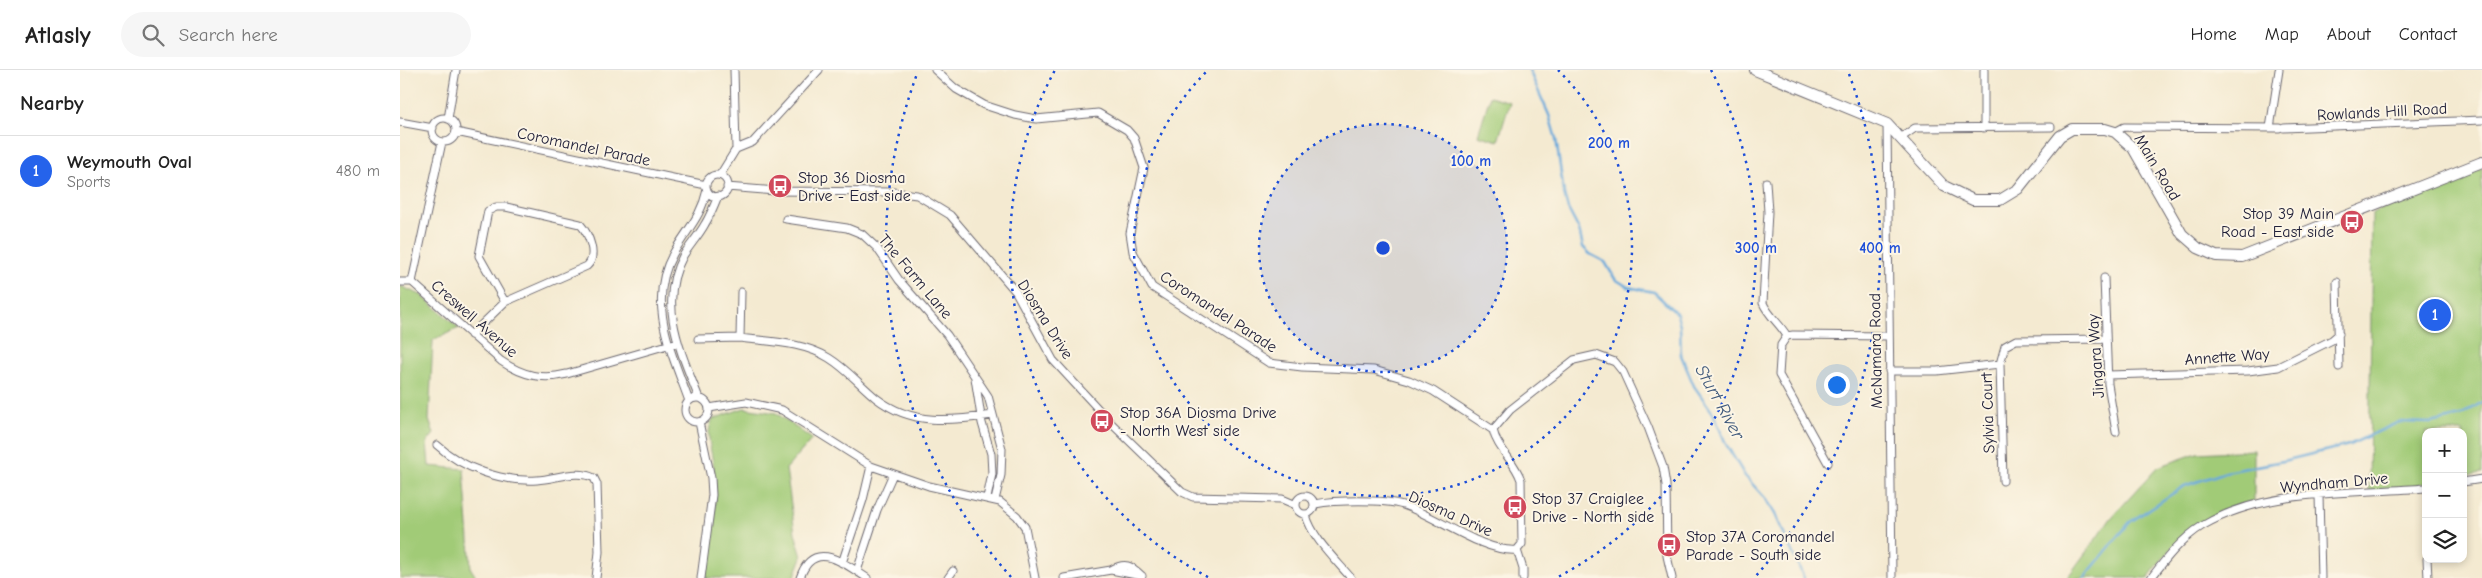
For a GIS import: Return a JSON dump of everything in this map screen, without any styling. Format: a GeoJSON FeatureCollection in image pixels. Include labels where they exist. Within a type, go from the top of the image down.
{"type":"FeatureCollection","features":[{"type":"Feature","properties":{"kind":"main road","name":"Main Road"},"geometry":{"type":"LineString","coordinates":[[1755,70],[1887,124],[1902,137],[1944,186],[1973,200],[1986,202],[2000,200],[2018,189],[2060,136],[2072,129],[2105,129],[2115,132],[2133,148],[2182,234],[2198,248],[2216,256],[2242,258],[2482,162]]}},
{"type":"Feature","properties":{"kind":"street"},"geometry":{"type":"LineString","coordinates":[[448,119],[456,70]]}},
{"type":"Feature","properties":{"kind":"street"},"geometry":{"type":"LineString","coordinates":[[720,176],[736,149],[734,70]]}},
{"type":"Feature","properties":{"kind":"street"},"geometry":{"type":"LineString","coordinates":[[736,149],[753,142],[818,70]]}},
{"type":"Feature","properties":{"kind":"street","name":"Coromandel Parade"},"geometry":{"type":"LineString","coordinates":[[935,70],[956,89],[984,105],[1014,116],[1036,119],[1098,113],[1128,130],[1134,138],[1144,168],[1130,233],[1133,252],[1152,287],[1269,363],[1374,370],[1391,375],[1433,391],[1493,430]]}},
{"type":"Feature","properties":{"kind":"street"},"geometry":{"type":"LineString","coordinates":[[1984,70],[1984,128]]}},
{"type":"Feature","properties":{"kind":"street"},"geometry":{"type":"LineString","coordinates":[[2270,128],[2278,70]]}},
{"type":"Feature","properties":{"kind":"street"},"geometry":{"type":"LineString","coordinates":[[440,119],[448,119],[453,123],[456,132],[449,141],[442,142],[434,136],[433,128],[440,119]]}},
{"type":"Feature","properties":{"kind":"street","name":"Rowlands Hill Road"},"geometry":{"type":"LineString","coordinates":[[2115,132],[2124,128],[2281,128],[2482,120]]}},
{"type":"Feature","properties":{"kind":"street"},"geometry":{"type":"LineString","coordinates":[[400,122],[433,128]]}},
{"type":"Feature","properties":{"kind":"street","name":"McNamara Road"},"geometry":{"type":"LineString","coordinates":[[1887,124],[1892,578]]}},
{"type":"Feature","properties":{"kind":"street"},"geometry":{"type":"LineString","coordinates":[[1902,137],[1915,128],[2051,127]]}},
{"type":"Feature","properties":{"kind":"street","name":"Coromandel Parade"},"geometry":{"type":"LineString","coordinates":[[456,132],[706,187]]}},
{"type":"Feature","properties":{"kind":"street"},"geometry":{"type":"LineString","coordinates":[[412,282],[442,142]]}},
{"type":"Feature","properties":{"kind":"street"},"geometry":{"type":"LineString","coordinates":[[689,401],[669,345],[660,305],[662,282],[673,254],[703,208],[706,187],[711,177],[720,176],[726,181],[727,187],[724,193],[718,196],[711,195],[706,187]]}},
{"type":"Feature","properties":{"kind":"street"},"geometry":{"type":"LineString","coordinates":[[1766,182],[1768,212],[1763,303],[1766,309],[1780,323],[1787,336]]}},
{"type":"Feature","properties":{"kind":"street","name":"Diosma Drive"},"geometry":{"type":"LineString","coordinates":[[727,187],[776,191],[893,192],[917,195],[938,206],[950,215],[1016,292],[1053,360],[1113,425],[1182,492],[1193,497],[1282,499],[1296,505]]}},
{"type":"Feature","properties":{"kind":"street"},"geometry":{"type":"LineString","coordinates":[[698,398],[689,401],[685,408],[686,416],[691,421],[699,422],[708,416],[709,408],[705,402],[698,398],[678,342],[670,298],[673,280],[683,256],[705,224],[718,196]]}},
{"type":"Feature","properties":{"kind":"street"},"geometry":{"type":"LineString","coordinates":[[471,335],[504,302],[586,266],[591,262],[593,254],[585,229],[580,224],[506,207],[496,207],[488,211],[480,240],[479,256],[504,302]]}},
{"type":"Feature","properties":{"kind":"street","name":"The Farm Lane"},"geometry":{"type":"LineString","coordinates":[[786,219],[847,228],[862,234],[877,248],[899,280],[948,335],[988,396],[1002,449],[1003,462],[995,500]]}},
{"type":"Feature","properties":{"kind":"street","name":"Jingara Way"},"geometry":{"type":"LineString","coordinates":[[2104,278],[2108,375],[2116,432]]}},
{"type":"Feature","properties":{"kind":"street","name":"Creswell Avenue"},"geometry":{"type":"LineString","coordinates":[[400,282],[412,282],[471,335],[516,371],[532,376],[550,378],[678,342]]}},
{"type":"Feature","properties":{"kind":"street"},"geometry":{"type":"LineString","coordinates":[[2337,282],[2339,367]]}},
{"type":"Feature","properties":{"kind":"street"},"geometry":{"type":"LineString","coordinates":[[740,338],[741,292]]}},
{"type":"Feature","properties":{"kind":"street","name":"Annette Way"},"geometry":{"type":"LineString","coordinates":[[2108,375],[2248,371],[2278,367],[2332,340],[2338,334]]}},
{"type":"Feature","properties":{"kind":"street"},"geometry":{"type":"LineString","coordinates":[[1787,336],[1889,336]]}},
{"type":"Feature","properties":{"kind":"street"},"geometry":{"type":"LineString","coordinates":[[1787,336],[1781,345],[1779,375],[1828,463]]}},
{"type":"Feature","properties":{"kind":"street"},"geometry":{"type":"LineString","coordinates":[[698,339],[740,338],[792,344],[830,358],[876,398],[908,416],[947,421],[993,415]]}},
{"type":"Feature","properties":{"kind":"street"},"geometry":{"type":"LineString","coordinates":[[2000,364],[2005,346],[2016,340],[2106,339]]}},
{"type":"Feature","properties":{"kind":"street"},"geometry":{"type":"LineString","coordinates":[[1523,578],[1523,569],[1517,550],[1522,544],[1521,480],[1518,471],[1495,440],[1493,430],[1510,410],[1574,360],[1596,355],[1615,362],[1623,372],[1648,427],[1662,467],[1666,485],[1667,556],[1672,578]]}},
{"type":"Feature","properties":{"kind":"street","name":"Sylvia Court"},"geometry":{"type":"LineString","coordinates":[[1889,371],[1937,371],[2000,364],[2003,481]]}},
{"type":"Feature","properties":{"kind":"street","name":"The Farm Lane"},"geometry":{"type":"LineString","coordinates":[[975,376],[981,417],[991,454],[992,474],[987,498]]}},
{"type":"Feature","properties":{"kind":"street"},"geometry":{"type":"LineString","coordinates":[[709,408],[746,402],[782,410],[871,466],[929,486],[995,500],[1008,507],[1025,527],[1035,578]]}},
{"type":"Feature","properties":{"kind":"street"},"geometry":{"type":"LineString","coordinates":[[699,422],[711,478],[712,495],[701,578]]}},
{"type":"Feature","properties":{"kind":"street"},"geometry":{"type":"LineString","coordinates":[[437,445],[455,458],[497,476],[538,480],[582,474],[594,478],[597,484],[599,542],[596,578]]}},
{"type":"Feature","properties":{"kind":"street"},"geometry":{"type":"LineString","coordinates":[[842,563],[863,500],[871,466]]}},
{"type":"Feature","properties":{"kind":"street"},"geometry":{"type":"LineString","coordinates":[[857,571],[877,510],[894,474]]}},
{"type":"Feature","properties":{"kind":"street"},"geometry":{"type":"LineString","coordinates":[[2467,481],[2482,478]]}},
{"type":"Feature","properties":{"kind":"street","name":"Wyndham Drive"},"geometry":{"type":"LineString","coordinates":[[2151,578],[2166,558],[2200,527],[2242,507],[2320,495],[2422,488]]}},
{"type":"Feature","properties":{"kind":"street"},"geometry":{"type":"LineString","coordinates":[[2320,495],[2321,578]]}},
{"type":"Feature","properties":{"kind":"street"},"geometry":{"type":"LineString","coordinates":[[1306,515],[1313,510],[1314,504],[1312,499],[1306,496],[1298,499],[1296,505],[1300,513],[1306,515],[1313,530],[1351,578]]}},
{"type":"Feature","properties":{"kind":"street","name":"Diosma Drive"},"geometry":{"type":"LineString","coordinates":[[1314,504],[1331,501],[1398,504],[1494,548],[1517,550]]}},
{"type":"Feature","properties":{"kind":"street"},"geometry":{"type":"LineString","coordinates":[[800,578],[803,568],[813,557],[825,556],[842,563],[868,578]]}},
{"type":"Feature","properties":{"kind":"street"},"geometry":{"type":"LineString","coordinates":[[2427,563],[2428,578]]}},
{"type":"Feature","properties":{"kind":"street"},"geometry":{"type":"LineString","coordinates":[[1064,578],[1111,570],[1121,564],[1130,565],[1143,577]]}},
{"type":"Feature","properties":{"kind":"street"},"geometry":{"type":"LineString","coordinates":[[948,578],[953,571]]}},
{"type":"Feature","properties":{"kind":"green space"},"geometry":{"type":"Polygon","coordinates":[[[1490,96],[1510,102],[1498,141],[1478,135],[1490,96]]]}},
{"type":"Feature","properties":{"kind":"green space"},"geometry":{"type":"Polygon","coordinates":[[[2482,168],[2482,473],[2467,475],[2467,428],[2422,428],[2422,484],[2369,493],[2372,213],[2482,168]]]}},
{"type":"Feature","properties":{"kind":"green space"},"geometry":{"type":"Polygon","coordinates":[[[400,286],[421,295],[459,328],[433,340],[429,420],[434,434],[427,442],[429,466],[464,469],[471,569],[477,578],[400,578],[400,286]]]}},
{"type":"Feature","properties":{"kind":"green space"},"geometry":{"type":"Polygon","coordinates":[[[744,408],[776,413],[812,439],[786,469],[795,533],[802,557],[794,578],[705,578],[715,507],[715,478],[709,430],[713,419],[744,408]]]}},
{"type":"Feature","properties":{"kind":"green space"},"geometry":{"type":"Polygon","coordinates":[[[2254,450],[2254,501],[2221,511],[2207,519],[2169,551],[2148,578],[2067,578],[2112,517],[2158,467],[2197,453],[2254,450]]]}},
{"type":"Feature","properties":{"kind":"waterway","name":"Sturt River"},"geometry":{"type":"LineString","coordinates":[[1529,70],[1549,115],[1556,139],[1564,194],[1568,209],[1579,230],[1583,247],[1590,254],[1605,262],[1615,279],[1628,287],[1654,292],[1677,314],[1680,326],[1681,355],[1694,386],[1713,413],[1726,444],[1745,476],[1765,498],[1775,514],[1804,578]]}},
{"type":"Feature","properties":{"kind":"waterway"},"geometry":{"type":"LineString","coordinates":[[2084,578],[2130,522],[2184,486],[2226,472],[2349,445],[2399,422],[2431,423],[2461,416],[2482,402]]}},
{"type":"Feature","properties":{"kind":"place","name":"Stop 36 Diosma Drive - East side"},"geometry":{"type":"Point","coordinates":[780,186]}},
{"type":"Feature","properties":{"kind":"place","name":"Stop 39 Main Road - East side"},"geometry":{"type":"Point","coordinates":[2352,222]}},
{"type":"Feature","properties":{"kind":"place","name":"Weymouth Oval"},"geometry":{"type":"Point","coordinates":[2435,315]}},
{"type":"Feature","properties":{"kind":"place","name":"Stop 36A Diosma Drive - North West side"},"geometry":{"type":"Point","coordinates":[1102,421]}},
{"type":"Feature","properties":{"kind":"place","name":"Stop 37 Craiglee Drive - North side"},"geometry":{"type":"Point","coordinates":[1515,507]}},
{"type":"Feature","properties":{"kind":"place","name":"Stop 37A Coromandel Parade - South side"},"geometry":{"type":"Point","coordinates":[1669,545]}}]}
